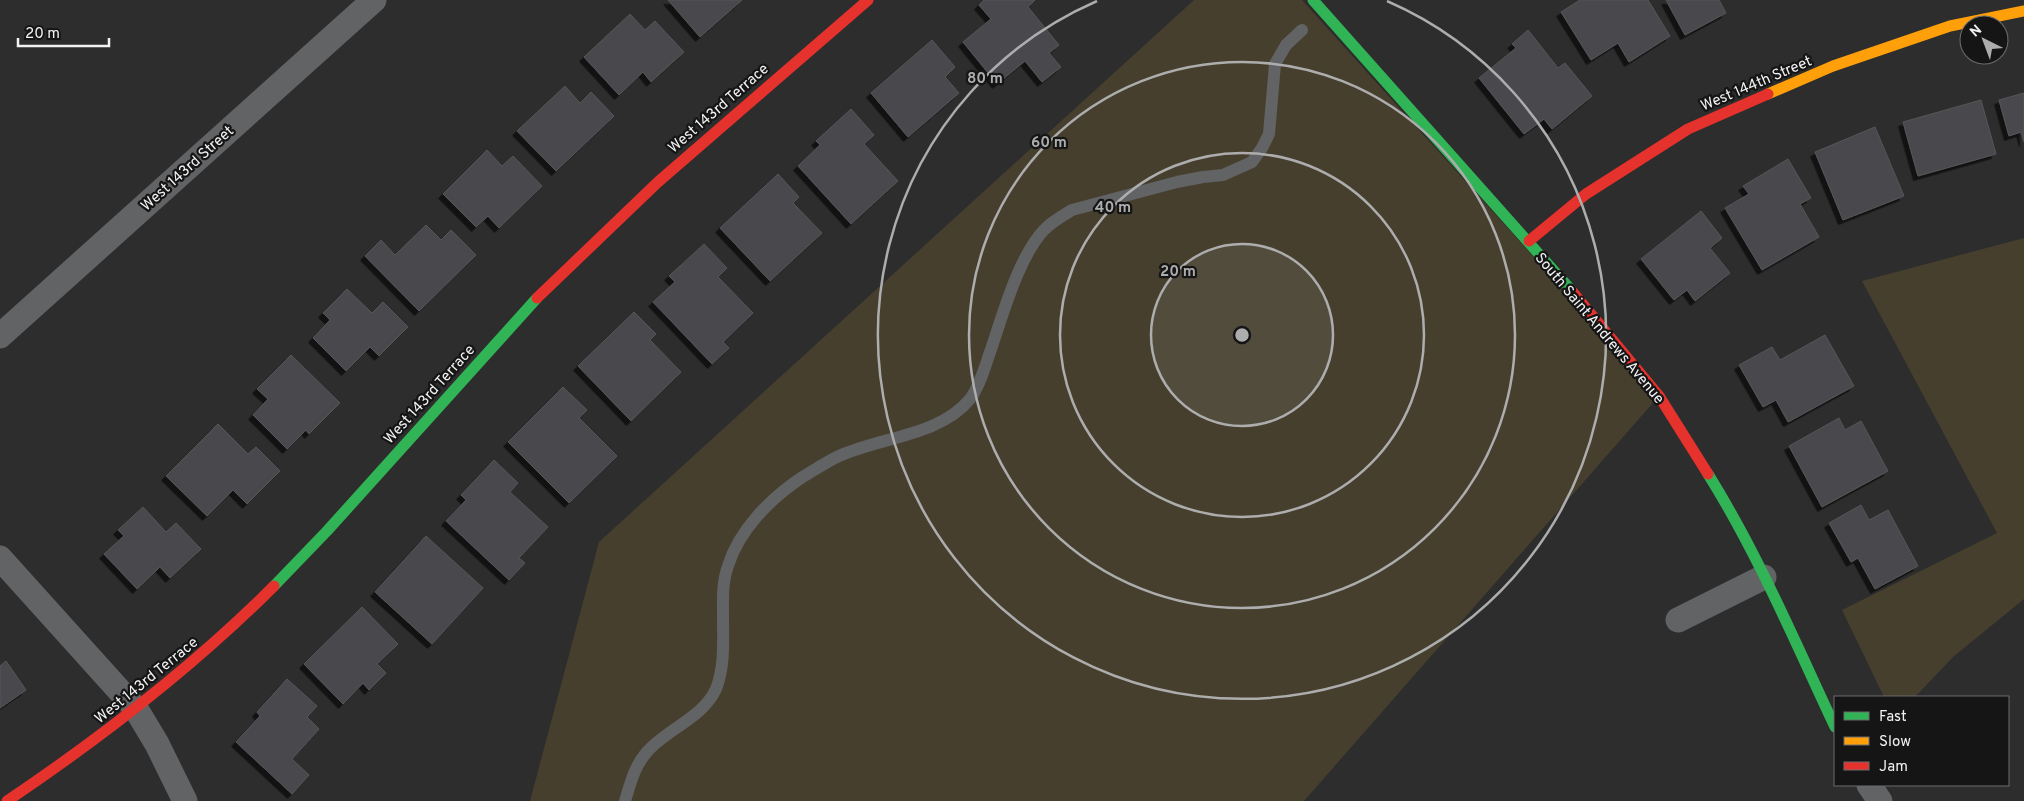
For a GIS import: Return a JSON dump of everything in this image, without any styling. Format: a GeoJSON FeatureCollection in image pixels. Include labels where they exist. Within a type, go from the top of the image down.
{"type":"FeatureCollection","features":[{"type":"Feature","properties":{"kind":"street","name":"West 143rd Street"},"geometry":{"type":"LineString","coordinates":[[0,336],[374,0]]}},
{"type":"Feature","properties":{"kind":"street","name":"West 143rd Terrace"},"geometry":{"type":"LineString","coordinates":[[7,801],[85,747],[136,708],[208,648],[252,608],[351,506],[484,355],[593,242],[703,140],[868,0]]}},
{"type":"Feature","properties":{"kind":"street","name":"South Saint Andrews Avenue"},"geometry":{"type":"LineString","coordinates":[[1313,0],[1529,241],[1659,396],[1715,485],[1764,577],[1834,725]]}},
{"type":"Feature","properties":{"kind":"street","name":"West 144th Street"},"geometry":{"type":"LineString","coordinates":[[1529,241],[1586,194],[1688,129],[1842,63],[1950,26],[2024,11]]}},
{"type":"Feature","properties":{"kind":"street"},"geometry":{"type":"LineString","coordinates":[[0,558],[136,708],[157,744],[185,801]]}},
{"type":"Feature","properties":{"kind":"street"},"geometry":{"type":"LineString","coordinates":[[1678,620],[1764,577]]}},
{"type":"Feature","properties":{"kind":"street"},"geometry":{"type":"LineString","coordinates":[[1870,786],[1880,801]]}},
{"type":"Feature","properties":{"kind":"lane"},"geometry":{"type":"LineString","coordinates":[[625,801],[634,773],[645,754],[693,716],[715,690],[723,658],[723,592],[727,568],[737,543],[755,519],[776,498],[794,484],[839,456],[942,421],[962,408],[972,397],[980,379],[1013,285],[1034,242],[1043,230],[1057,219],[1072,210],[1177,182],[1203,176],[1223,175],[1252,162],[1269,134],[1275,64],[1286,45],[1302,30]]}},
{"type":"Feature","properties":{"kind":"shaded area"},"geometry":{"type":"Polygon","coordinates":[[[1194,0],[1302,0],[1659,396],[1304,801],[530,801],[599,542],[1194,0]]]}},
{"type":"Feature","properties":{"kind":"shaded area"},"geometry":{"type":"Polygon","coordinates":[[[2024,238],[2024,599],[1953,657],[1916,696],[1884,696],[1842,610],[1997,533],[1862,281],[2024,238]]]}},
{"type":"Feature","properties":{"kind":"building"},"geometry":{"type":"Polygon","coordinates":[[[668,0],[742,0],[700,37],[668,0]]]}},
{"type":"Feature","properties":{"kind":"building"},"geometry":{"type":"Polygon","coordinates":[[[984,0],[1035,0],[1028,7],[1059,45],[1049,53],[1061,67],[1042,82],[1025,61],[997,84],[963,42],[991,19],[979,5],[984,0]]]}},
{"type":"Feature","properties":{"kind":"building"},"geometry":{"type":"Polygon","coordinates":[[[1580,0],[1648,0],[1670,36],[1629,62],[1618,43],[1591,60],[1561,12],[1580,0]]]}},
{"type":"Feature","properties":{"kind":"building"},"geometry":{"type":"Polygon","coordinates":[[[1666,0],[1719,0],[1726,13],[1685,35],[1666,0]]]}},
{"type":"Feature","properties":{"kind":"building"},"geometry":{"type":"Polygon","coordinates":[[[630,14],[645,30],[655,21],[684,52],[651,82],[643,72],[619,95],[584,57],[630,14]]]}},
{"type":"Feature","properties":{"kind":"building"},"geometry":{"type":"Polygon","coordinates":[[[1528,30],[1558,68],[1565,63],[1592,96],[1552,129],[1544,119],[1524,134],[1479,78],[1516,48],[1512,44],[1528,30]]]}},
{"type":"Feature","properties":{"kind":"building"},"geometry":{"type":"Polygon","coordinates":[[[932,40],[955,67],[945,77],[959,93],[908,137],[871,93],[932,40]]]}},
{"type":"Feature","properties":{"kind":"building"},"geometry":{"type":"Polygon","coordinates":[[[565,86],[580,103],[591,92],[614,116],[556,171],[517,131],[565,86]]]}},
{"type":"Feature","properties":{"kind":"building"},"geometry":{"type":"Polygon","coordinates":[[[2024,93],[2024,142],[2021,132],[2009,136],[1999,100],[2024,93]]]}},
{"type":"Feature","properties":{"kind":"building"},"geometry":{"type":"Polygon","coordinates":[[[1981,100],[1996,154],[1918,176],[1903,122],[1981,100]]]}},
{"type":"Feature","properties":{"kind":"building"},"geometry":{"type":"Polygon","coordinates":[[[851,109],[874,135],[864,144],[898,181],[851,224],[798,166],[820,145],[816,141],[851,109]]]}},
{"type":"Feature","properties":{"kind":"building"},"geometry":{"type":"Polygon","coordinates":[[[1875,127],[1904,196],[1843,220],[1815,152],[1875,127]]]}},
{"type":"Feature","properties":{"kind":"building"},"geometry":{"type":"Polygon","coordinates":[[[487,150],[502,166],[513,156],[542,186],[499,228],[488,216],[476,227],[443,194],[487,150]]]}},
{"type":"Feature","properties":{"kind":"building"},"geometry":{"type":"Polygon","coordinates":[[[1788,159],[1811,198],[1800,204],[1819,237],[1762,270],[1725,208],[1749,194],[1743,186],[1788,159]]]}},
{"type":"Feature","properties":{"kind":"building"},"geometry":{"type":"Polygon","coordinates":[[[778,174],[799,197],[793,203],[822,233],[770,281],[720,228],[778,174]]]}},
{"type":"Feature","properties":{"kind":"building"},"geometry":{"type":"Polygon","coordinates":[[[1701,211],[1722,238],[1710,248],[1730,273],[1695,301],[1687,290],[1674,300],[1641,259],[1701,211]]]}},
{"type":"Feature","properties":{"kind":"building"},"geometry":{"type":"Polygon","coordinates":[[[426,225],[441,240],[451,230],[476,255],[419,311],[365,256],[381,240],[395,255],[426,225]]]}},
{"type":"Feature","properties":{"kind":"building"},"geometry":{"type":"Polygon","coordinates":[[[704,244],[727,268],[718,277],[753,313],[723,342],[729,348],[712,364],[653,302],[675,282],[669,276],[704,244]]]}},
{"type":"Feature","properties":{"kind":"building"},"geometry":{"type":"Polygon","coordinates":[[[347,289],[372,313],[383,302],[408,327],[379,356],[370,347],[346,371],[313,338],[330,320],[323,313],[347,289]]]}},
{"type":"Feature","properties":{"kind":"building"},"geometry":{"type":"Polygon","coordinates":[[[634,312],[656,334],[650,340],[681,372],[631,421],[578,366],[634,312]]]}},
{"type":"Feature","properties":{"kind":"building"},"geometry":{"type":"Polygon","coordinates":[[[1825,335],[1854,386],[1788,422],[1776,400],[1763,407],[1739,365],[1772,347],[1780,360],[1825,335]]]}},
{"type":"Feature","properties":{"kind":"building"},"geometry":{"type":"Polygon","coordinates":[[[291,355],[340,403],[309,434],[306,430],[287,449],[253,415],[268,399],[257,389],[291,355]]]}},
{"type":"Feature","properties":{"kind":"building"},"geometry":{"type":"Polygon","coordinates":[[[563,387],[587,410],[579,418],[617,456],[569,503],[508,442],[563,387]]]}},
{"type":"Feature","properties":{"kind":"building"},"geometry":{"type":"Polygon","coordinates":[[[1839,418],[1845,430],[1861,421],[1888,471],[1822,507],[1789,446],[1839,418]]]}},
{"type":"Feature","properties":{"kind":"building"},"geometry":{"type":"Polygon","coordinates":[[[218,424],[248,454],[256,447],[280,471],[247,504],[233,490],[207,516],[166,476],[218,424]]]}},
{"type":"Feature","properties":{"kind":"building"},"geometry":{"type":"Polygon","coordinates":[[[494,460],[518,483],[510,492],[548,527],[519,558],[525,563],[509,580],[446,521],[466,500],[461,495],[494,460]]]}},
{"type":"Feature","properties":{"kind":"building"},"geometry":{"type":"Polygon","coordinates":[[[1861,505],[1869,520],[1888,510],[1918,566],[1875,589],[1858,558],[1851,562],[1829,523],[1861,505]]]}},
{"type":"Feature","properties":{"kind":"building"},"geometry":{"type":"Polygon","coordinates":[[[143,507],[166,532],[176,523],[201,549],[170,578],[160,567],[137,589],[104,554],[124,536],[118,530],[143,507]]]}},
{"type":"Feature","properties":{"kind":"building"},"geometry":{"type":"Polygon","coordinates":[[[426,536],[483,588],[432,644],[375,592],[426,536]]]}},
{"type":"Feature","properties":{"kind":"building"},"geometry":{"type":"Polygon","coordinates":[[[362,607],[398,644],[377,664],[386,673],[369,690],[363,683],[343,704],[304,664],[362,607]]]}},
{"type":"Feature","properties":{"kind":"building"},"geometry":{"type":"Polygon","coordinates":[[[6,661],[26,690],[0,708],[0,666],[6,661]]]}},
{"type":"Feature","properties":{"kind":"building"},"geometry":{"type":"Polygon","coordinates":[[[287,679],[317,706],[307,717],[319,729],[292,759],[309,775],[292,794],[236,742],[260,716],[257,712],[287,679]]]}},
{"type":"Feature","properties":{"kind":"traffic: fast"},"geometry":{"type":"LineString","coordinates":[[1313,0],[1571,290]]}},
{"type":"Feature","properties":{"kind":"traffic: fast"},"geometry":{"type":"LineString","coordinates":[[274,586],[327,531],[537,298]]}},
{"type":"Feature","properties":{"kind":"traffic: fast"},"geometry":{"type":"LineString","coordinates":[[1708,474],[1760,567],[1834,725]]}},
{"type":"Feature","properties":{"kind":"traffic: slow"},"geometry":{"type":"LineString","coordinates":[[1768,94],[1833,66],[1950,26],[2024,11]]}},
{"type":"Feature","properties":{"kind":"traffic: jam"},"geometry":{"type":"LineString","coordinates":[[537,298],[658,182],[868,0]]}},
{"type":"Feature","properties":{"kind":"traffic: jam"},"geometry":{"type":"LineString","coordinates":[[1529,241],[1586,194],[1688,129],[1768,94]]}},
{"type":"Feature","properties":{"kind":"traffic: jam"},"geometry":{"type":"LineString","coordinates":[[1571,290],[1659,396],[1708,474]]}},
{"type":"Feature","properties":{"kind":"traffic: jam"},"geometry":{"type":"LineString","coordinates":[[7,801],[112,726],[179,673],[274,586]]}}]}
